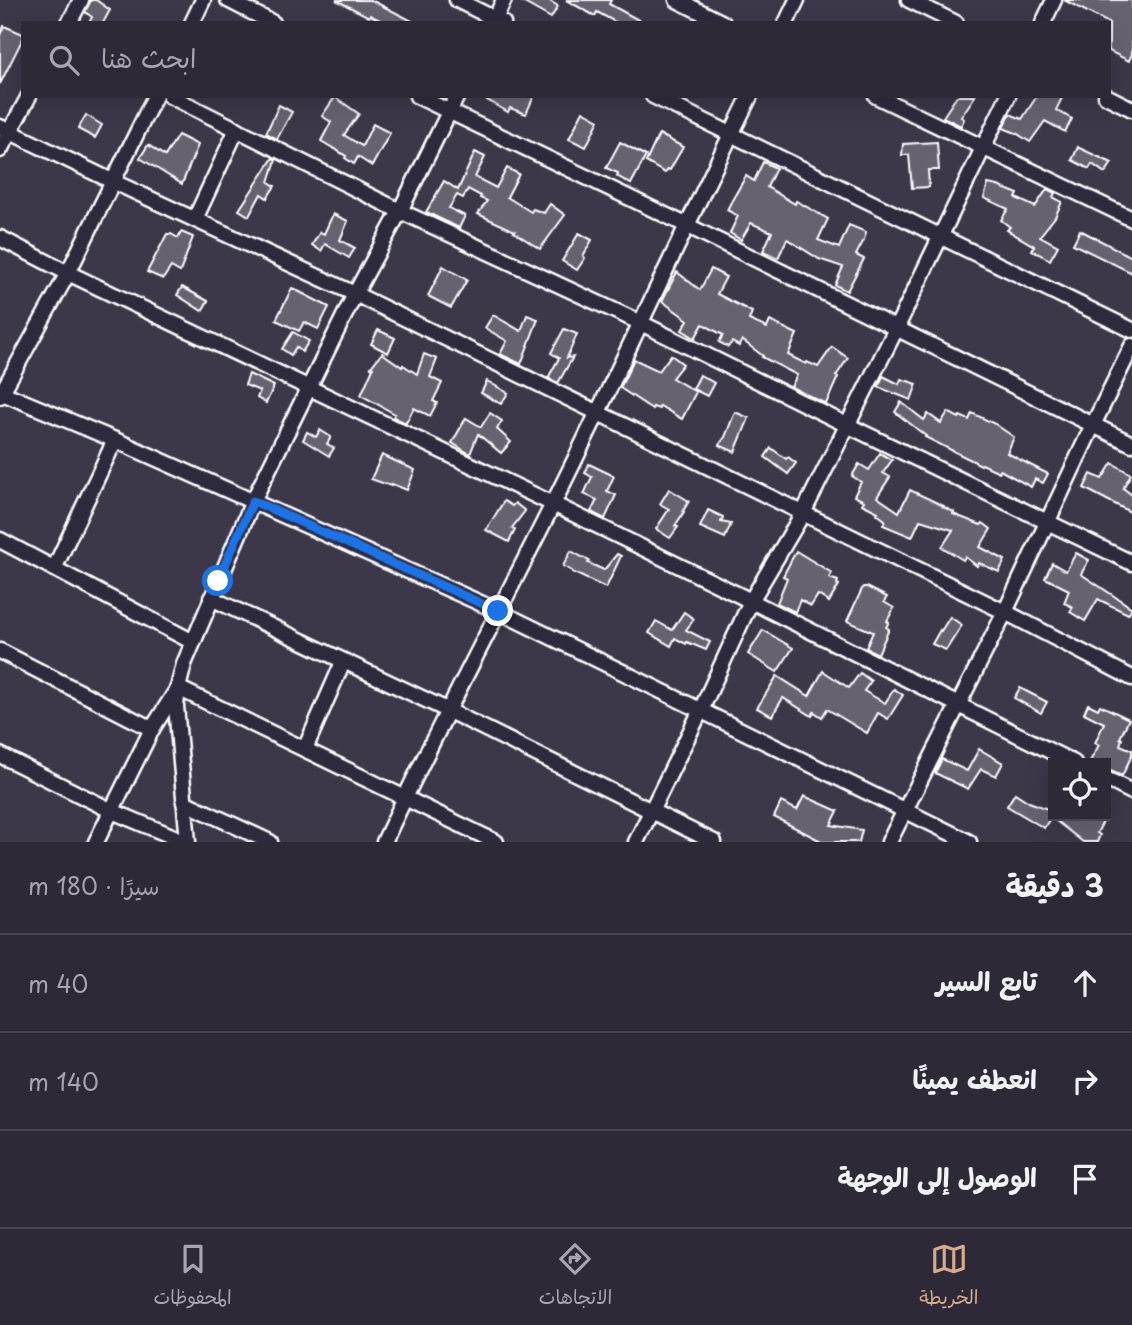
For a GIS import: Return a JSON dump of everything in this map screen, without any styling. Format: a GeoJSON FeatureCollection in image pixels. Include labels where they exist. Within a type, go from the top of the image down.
{"type":"FeatureCollection","features":[{"type":"Feature","properties":{"kind":"street"},"geometry":{"type":"LineString","coordinates":[[70,21],[81,0]]}},
{"type":"Feature","properties":{"kind":"street"},"geometry":{"type":"LineString","coordinates":[[193,21],[203,0]]}},
{"type":"Feature","properties":{"kind":"street"},"geometry":{"type":"LineString","coordinates":[[228,0],[269,21]]}},
{"type":"Feature","properties":{"kind":"street"},"geometry":{"type":"LineString","coordinates":[[457,0],[497,21],[504,0]]}},
{"type":"Feature","properties":{"kind":"street"},"geometry":{"type":"LineString","coordinates":[[677,0],[719,21]]}},
{"type":"Feature","properties":{"kind":"street"},"geometry":{"type":"LineString","coordinates":[[787,21],[797,0]]}},
{"type":"Feature","properties":{"kind":"street"},"geometry":{"type":"LineString","coordinates":[[909,0],[952,21]]}},
{"type":"Feature","properties":{"kind":"street"},"geometry":{"type":"LineString","coordinates":[[1044,21],[1054,0]]}},
{"type":"Feature","properties":{"kind":"street"},"geometry":{"type":"LineString","coordinates":[[0,150],[5,129],[28,98]]}},
{"type":"Feature","properties":{"kind":"street"},"geometry":{"type":"LineString","coordinates":[[154,98],[68,273],[1,394],[116,440],[498,611],[969,842]]}},
{"type":"Feature","properties":{"kind":"street"},"geometry":{"type":"LineString","coordinates":[[174,98],[400,211],[641,323],[1132,563]]}},
{"type":"Feature","properties":{"kind":"street"},"geometry":{"type":"LineString","coordinates":[[421,98],[1132,444]]}},
{"type":"Feature","properties":{"kind":"street"},"geometry":{"type":"LineString","coordinates":[[0,755],[112,811],[187,842],[176,706],[184,664],[253,501],[456,98]]}},
{"type":"Feature","properties":{"kind":"street"},"geometry":{"type":"LineString","coordinates":[[657,98],[1132,330]]}},
{"type":"Feature","properties":{"kind":"street"},"geometry":{"type":"LineString","coordinates":[[384,842],[447,710],[553,504],[749,98]]}},
{"type":"Feature","properties":{"kind":"street"},"geometry":{"type":"LineString","coordinates":[[880,98],[1132,219]]}},
{"type":"Feature","properties":{"kind":"street"},"geometry":{"type":"LineString","coordinates":[[636,842],[751,601],[803,513],[896,329],[1007,98]]}},
{"type":"Feature","properties":{"kind":"street"},"geometry":{"type":"LineString","coordinates":[[1110,98],[1132,109]]}},
{"type":"Feature","properties":{"kind":"street"},"geometry":{"type":"LineString","coordinates":[[5,129],[355,294],[1005,612],[1132,678]]}},
{"type":"Feature","properties":{"kind":"street"},"geometry":{"type":"LineString","coordinates":[[195,219],[237,130]]}},
{"type":"Feature","properties":{"kind":"street"},"geometry":{"type":"LineString","coordinates":[[0,238],[553,504],[1064,758]]}},
{"type":"Feature","properties":{"kind":"street"},"geometry":{"type":"LineString","coordinates":[[889,842],[1005,612],[1132,346]]}},
{"type":"Feature","properties":{"kind":"street"},"geometry":{"type":"LineString","coordinates":[[54,569],[116,440]]}},
{"type":"Feature","properties":{"kind":"street"},"geometry":{"type":"LineString","coordinates":[[0,540],[192,642]]}},
{"type":"Feature","properties":{"kind":"street"},"geometry":{"type":"LineString","coordinates":[[211,598],[447,710],[714,842]]}},
{"type":"Feature","properties":{"kind":"street"},"geometry":{"type":"LineString","coordinates":[[0,651],[152,729]]}},
{"type":"Feature","properties":{"kind":"street"},"geometry":{"type":"LineString","coordinates":[[305,749],[343,662]]}},
{"type":"Feature","properties":{"kind":"street"},"geometry":{"type":"LineString","coordinates":[[96,842],[152,729],[178,688]]}},
{"type":"Feature","properties":{"kind":"street"},"geometry":{"type":"LineString","coordinates":[[178,688],[496,842]]}},
{"type":"Feature","properties":{"kind":"street"},"geometry":{"type":"LineString","coordinates":[[1111,782],[1132,792]]}},
{"type":"Feature","properties":{"kind":"street"},"geometry":{"type":"LineString","coordinates":[[184,802],[270,842]]}},
{"type":"Feature","properties":{"kind":"building"},"geometry":{"type":"Polygon","coordinates":[[[91,0],[96,0],[110,10],[104,21],[90,21],[92,17],[85,12],[91,0]]]}},
{"type":"Feature","properties":{"kind":"building"},"geometry":{"type":"Polygon","coordinates":[[[336,0],[371,0],[412,21],[382,21],[370,15],[369,17],[336,0]]]}},
{"type":"Feature","properties":{"kind":"building"},"geometry":{"type":"Polygon","coordinates":[[[519,0],[548,0],[558,6],[551,18],[519,0]]]}},
{"type":"Feature","properties":{"kind":"building"},"geometry":{"type":"Polygon","coordinates":[[[566,0],[611,0],[609,4],[640,21],[613,21],[597,12],[595,16],[566,0]]]}},
{"type":"Feature","properties":{"kind":"building"},"geometry":{"type":"Polygon","coordinates":[[[1064,0],[1132,0],[1132,54],[1129,61],[1111,52],[1111,21],[1105,21],[1064,0]]]}},
{"type":"Feature","properties":{"kind":"building"},"geometry":{"type":"Polygon","coordinates":[[[4,26],[21,33],[21,42],[0,84],[0,35],[4,26]]]}},
{"type":"Feature","properties":{"kind":"building"},"geometry":{"type":"Polygon","coordinates":[[[336,98],[359,114],[344,135],[362,146],[373,124],[390,133],[372,166],[358,157],[354,164],[321,141],[331,122],[322,116],[336,98]]]}},
{"type":"Feature","properties":{"kind":"building"},"geometry":{"type":"Polygon","coordinates":[[[484,98],[533,98],[526,114],[510,108],[508,112],[484,98]]]}},
{"type":"Feature","properties":{"kind":"building"},"geometry":{"type":"Polygon","coordinates":[[[956,98],[974,98],[961,117],[964,119],[961,126],[943,117],[956,98]]]}},
{"type":"Feature","properties":{"kind":"building"},"geometry":{"type":"Polygon","coordinates":[[[1036,98],[1062,98],[1056,110],[1072,119],[1065,132],[1045,121],[1030,142],[1003,128],[1010,114],[1022,119],[1036,98]]]}},
{"type":"Feature","properties":{"kind":"building"},"geometry":{"type":"Polygon","coordinates":[[[279,105],[292,112],[277,139],[266,133],[279,105]]]}},
{"type":"Feature","properties":{"kind":"building"},"geometry":{"type":"Polygon","coordinates":[[[583,111],[599,120],[586,147],[569,139],[583,111]]]}},
{"type":"Feature","properties":{"kind":"building"},"geometry":{"type":"Polygon","coordinates":[[[86,115],[102,125],[95,138],[78,129],[86,115]]]}},
{"type":"Feature","properties":{"kind":"building"},"geometry":{"type":"Polygon","coordinates":[[[659,134],[683,147],[670,170],[665,173],[646,162],[659,134]]]}},
{"type":"Feature","properties":{"kind":"building"},"geometry":{"type":"Polygon","coordinates":[[[178,135],[198,145],[182,184],[140,158],[148,145],[165,156],[178,135]]]}},
{"type":"Feature","properties":{"kind":"building"},"geometry":{"type":"Polygon","coordinates":[[[620,142],[646,156],[631,184],[617,176],[618,173],[606,168],[620,142]]]}},
{"type":"Feature","properties":{"kind":"building"},"geometry":{"type":"Polygon","coordinates":[[[937,142],[939,170],[928,170],[929,187],[912,188],[909,155],[902,155],[903,144],[937,142]]]}},
{"type":"Feature","properties":{"kind":"building"},"geometry":{"type":"Polygon","coordinates":[[[1078,147],[1112,163],[1105,173],[1092,164],[1089,169],[1072,160],[1078,147]]]}},
{"type":"Feature","properties":{"kind":"building"},"geometry":{"type":"Polygon","coordinates":[[[475,152],[485,157],[475,177],[496,188],[507,168],[519,174],[507,197],[531,212],[533,209],[544,213],[550,204],[565,215],[540,249],[515,231],[478,214],[487,201],[468,189],[463,198],[457,195],[449,208],[465,216],[459,228],[426,212],[444,181],[458,190],[475,152]]]}},
{"type":"Feature","properties":{"kind":"building"},"geometry":{"type":"Polygon","coordinates":[[[273,158],[276,160],[269,182],[275,186],[267,198],[261,194],[249,216],[239,210],[273,158]]]}},
{"type":"Feature","properties":{"kind":"building"},"geometry":{"type":"Polygon","coordinates":[[[763,162],[776,168],[767,187],[828,219],[818,240],[839,248],[849,225],[866,232],[856,255],[864,259],[847,291],[835,285],[843,267],[819,259],[787,239],[778,258],[763,251],[772,232],[751,223],[741,240],[730,233],[738,216],[727,210],[746,176],[754,181],[763,162]]]}},
{"type":"Feature","properties":{"kind":"building"},"geometry":{"type":"Polygon","coordinates":[[[988,184],[1018,194],[1016,198],[1035,207],[1047,189],[1055,193],[1053,197],[1062,202],[1055,217],[1040,236],[1058,246],[1050,260],[1032,250],[1034,246],[1007,230],[1010,227],[1001,220],[1008,209],[984,198],[988,184]]]}},
{"type":"Feature","properties":{"kind":"building"},"geometry":{"type":"Polygon","coordinates":[[[333,214],[348,221],[340,240],[355,248],[349,258],[325,244],[321,251],[312,245],[320,232],[324,234],[333,214]]]}},
{"type":"Feature","properties":{"kind":"building"},"geometry":{"type":"Polygon","coordinates":[[[1080,230],[1132,257],[1132,273],[1073,244],[1080,230]]]}},
{"type":"Feature","properties":{"kind":"building"},"geometry":{"type":"Polygon","coordinates":[[[181,232],[193,237],[180,272],[171,267],[163,279],[147,272],[167,234],[178,238],[181,232]]]}},
{"type":"Feature","properties":{"kind":"building"},"geometry":{"type":"Polygon","coordinates":[[[579,233],[592,240],[577,270],[562,261],[579,233]]]}},
{"type":"Feature","properties":{"kind":"building"},"geometry":{"type":"Polygon","coordinates":[[[443,266],[467,280],[451,308],[428,296],[443,266]]]}},
{"type":"Feature","properties":{"kind":"building"},"geometry":{"type":"Polygon","coordinates":[[[711,269],[726,277],[717,294],[752,312],[749,320],[767,328],[770,321],[797,334],[788,355],[818,367],[832,347],[848,358],[836,376],[838,377],[826,404],[791,387],[797,375],[762,357],[742,340],[739,346],[732,342],[728,347],[719,342],[723,335],[703,324],[695,338],[682,330],[688,320],[662,301],[677,272],[700,290],[711,269]]]}},
{"type":"Feature","properties":{"kind":"building"},"geometry":{"type":"Polygon","coordinates":[[[182,287],[208,301],[202,311],[177,295],[182,287]]]}},
{"type":"Feature","properties":{"kind":"building"},"geometry":{"type":"Polygon","coordinates":[[[292,288],[329,307],[318,329],[304,322],[299,331],[276,320],[292,288]]]}},
{"type":"Feature","properties":{"kind":"building"},"geometry":{"type":"Polygon","coordinates":[[[493,315],[521,331],[527,315],[538,319],[521,364],[500,354],[507,341],[485,328],[493,315]]]}},
{"type":"Feature","properties":{"kind":"building"},"geometry":{"type":"Polygon","coordinates":[[[564,329],[577,334],[567,358],[573,357],[558,383],[548,378],[559,358],[551,353],[564,329]]]}},
{"type":"Feature","properties":{"kind":"building"},"geometry":{"type":"Polygon","coordinates":[[[378,330],[395,338],[388,353],[371,344],[378,330]]]}},
{"type":"Feature","properties":{"kind":"building"},"geometry":{"type":"Polygon","coordinates":[[[293,332],[309,341],[302,352],[296,347],[291,355],[282,349],[293,332]]]}},
{"type":"Feature","properties":{"kind":"building"},"geometry":{"type":"Polygon","coordinates":[[[382,353],[417,374],[424,354],[437,359],[430,377],[442,383],[433,401],[437,403],[430,416],[414,408],[406,423],[361,395],[373,368],[371,367],[382,353]]]}},
{"type":"Feature","properties":{"kind":"building"},"geometry":{"type":"Polygon","coordinates":[[[671,355],[683,364],[672,378],[696,392],[682,419],[660,406],[659,409],[652,409],[620,388],[634,359],[659,371],[671,355]]]}},
{"type":"Feature","properties":{"kind":"building"},"geometry":{"type":"Polygon","coordinates":[[[249,374],[274,386],[266,403],[257,398],[260,391],[245,385],[249,374]]]}},
{"type":"Feature","properties":{"kind":"building"},"geometry":{"type":"Polygon","coordinates":[[[700,375],[714,383],[707,396],[693,389],[700,375]]]}},
{"type":"Feature","properties":{"kind":"building"},"geometry":{"type":"Polygon","coordinates":[[[883,376],[899,384],[901,379],[917,384],[911,400],[878,387],[883,376]]]}},
{"type":"Feature","properties":{"kind":"building"},"geometry":{"type":"Polygon","coordinates":[[[487,381],[508,393],[501,404],[481,393],[487,381]]]}},
{"type":"Feature","properties":{"kind":"building"},"geometry":{"type":"Polygon","coordinates":[[[901,402],[924,420],[928,414],[941,423],[948,412],[969,420],[972,413],[995,424],[1014,437],[1007,453],[1048,474],[1043,483],[1035,479],[1031,487],[1000,470],[999,472],[981,465],[925,437],[895,412],[901,402]]]}},
{"type":"Feature","properties":{"kind":"building"},"geometry":{"type":"Polygon","coordinates":[[[735,412],[749,418],[735,452],[719,445],[735,412]]]}},
{"type":"Feature","properties":{"kind":"building"},"geometry":{"type":"Polygon","coordinates":[[[490,413],[502,421],[497,429],[511,442],[501,453],[478,434],[470,454],[452,443],[466,418],[481,427],[490,413]]]}},
{"type":"Feature","properties":{"kind":"building"},"geometry":{"type":"Polygon","coordinates":[[[320,430],[331,437],[327,444],[334,448],[329,456],[303,440],[307,432],[316,437],[320,430]]]}},
{"type":"Feature","properties":{"kind":"building"},"geometry":{"type":"Polygon","coordinates":[[[771,448],[796,463],[788,474],[765,457],[771,448]]]}},
{"type":"Feature","properties":{"kind":"building"},"geometry":{"type":"Polygon","coordinates":[[[880,453],[892,460],[883,473],[890,477],[877,497],[899,512],[910,490],[944,506],[954,512],[953,514],[981,525],[983,523],[991,529],[980,547],[1005,560],[999,572],[979,563],[977,566],[965,557],[963,560],[942,547],[953,530],[920,520],[912,537],[883,525],[885,520],[878,512],[862,504],[864,501],[854,496],[861,482],[852,476],[859,464],[869,470],[880,453]]]}},
{"type":"Feature","properties":{"kind":"building"},"geometry":{"type":"Polygon","coordinates":[[[382,455],[415,470],[407,490],[371,479],[382,455]]]}},
{"type":"Feature","properties":{"kind":"building"},"geometry":{"type":"Polygon","coordinates":[[[1112,463],[1131,474],[1123,488],[1132,495],[1132,513],[1084,488],[1091,474],[1102,479],[1112,463]]]}},
{"type":"Feature","properties":{"kind":"building"},"geometry":{"type":"Polygon","coordinates":[[[589,464],[614,476],[607,491],[616,495],[605,519],[591,512],[597,500],[584,494],[592,477],[585,473],[589,464]]]}},
{"type":"Feature","properties":{"kind":"building"},"geometry":{"type":"Polygon","coordinates":[[[669,489],[689,501],[670,538],[656,529],[669,509],[660,504],[669,489]]]}},
{"type":"Feature","properties":{"kind":"building"},"geometry":{"type":"Polygon","coordinates":[[[504,501],[512,506],[515,503],[525,511],[512,528],[515,530],[509,542],[486,530],[504,501]]]}},
{"type":"Feature","properties":{"kind":"building"},"geometry":{"type":"Polygon","coordinates":[[[708,510],[723,517],[721,522],[731,524],[725,538],[700,527],[708,510]]]}},
{"type":"Feature","properties":{"kind":"building"},"geometry":{"type":"Polygon","coordinates":[[[571,551],[604,570],[617,554],[621,556],[606,588],[563,566],[571,551]]]}},
{"type":"Feature","properties":{"kind":"building"},"geometry":{"type":"Polygon","coordinates":[[[796,551],[832,573],[829,578],[838,581],[839,585],[829,602],[818,595],[811,606],[800,600],[795,612],[777,603],[787,578],[783,576],[796,551]]]}},
{"type":"Feature","properties":{"kind":"building"},"geometry":{"type":"Polygon","coordinates":[[[1076,553],[1089,560],[1081,574],[1132,608],[1128,614],[1098,599],[1085,621],[1070,612],[1073,607],[1064,603],[1069,590],[1045,578],[1052,563],[1066,571],[1076,553]]]}},
{"type":"Feature","properties":{"kind":"building"},"geometry":{"type":"Polygon","coordinates":[[[863,587],[887,597],[884,602],[894,608],[887,621],[889,622],[886,627],[889,629],[878,654],[866,648],[873,632],[847,621],[863,587]]]}},
{"type":"Feature","properties":{"kind":"building"},"geometry":{"type":"Polygon","coordinates":[[[684,612],[694,619],[686,630],[710,642],[706,650],[675,638],[671,646],[649,633],[656,621],[672,630],[684,612]]]}},
{"type":"Feature","properties":{"kind":"building"},"geometry":{"type":"Polygon","coordinates":[[[950,617],[962,625],[946,650],[932,644],[950,617]]]}},
{"type":"Feature","properties":{"kind":"building"},"geometry":{"type":"Polygon","coordinates":[[[763,630],[793,648],[777,672],[748,654],[763,630]]]}},
{"type":"Feature","properties":{"kind":"building"},"geometry":{"type":"Polygon","coordinates":[[[823,671],[849,688],[860,673],[871,681],[864,691],[885,703],[894,689],[903,695],[888,719],[878,713],[867,733],[827,709],[822,717],[814,712],[812,716],[783,698],[772,716],[757,708],[777,676],[809,696],[823,671]]]}},
{"type":"Feature","properties":{"kind":"building"},"geometry":{"type":"Polygon","coordinates":[[[1020,688],[1047,702],[1041,713],[1014,698],[1020,688]]]}},
{"type":"Feature","properties":{"kind":"building"},"geometry":{"type":"Polygon","coordinates":[[[1088,704],[1098,709],[1100,705],[1129,719],[1120,738],[1120,745],[1132,750],[1132,755],[1122,776],[1111,771],[1111,758],[1092,758],[1099,745],[1095,743],[1104,723],[1084,713],[1088,704]]]}},
{"type":"Feature","properties":{"kind":"building"},"geometry":{"type":"Polygon","coordinates":[[[979,749],[1003,763],[996,776],[981,769],[968,789],[935,773],[942,759],[967,771],[979,749]]]}},
{"type":"Feature","properties":{"kind":"building"},"geometry":{"type":"Polygon","coordinates":[[[1015,793],[1048,809],[1048,821],[1044,828],[1007,806],[1015,793]]]}},
{"type":"Feature","properties":{"kind":"building"},"geometry":{"type":"Polygon","coordinates":[[[804,796],[838,811],[831,825],[862,830],[859,842],[823,842],[774,817],[781,802],[797,810],[804,796]]]}},
{"type":"Feature","properties":{"kind":"building"},"geometry":{"type":"Polygon","coordinates":[[[1056,821],[1103,821],[1097,833],[1100,835],[1097,842],[1083,842],[1056,821]]]}},
{"type":"Feature","properties":{"kind":"route"},"geometry":{"type":"LineString","coordinates":[[218,581],[253,501],[498,611]]}}]}
